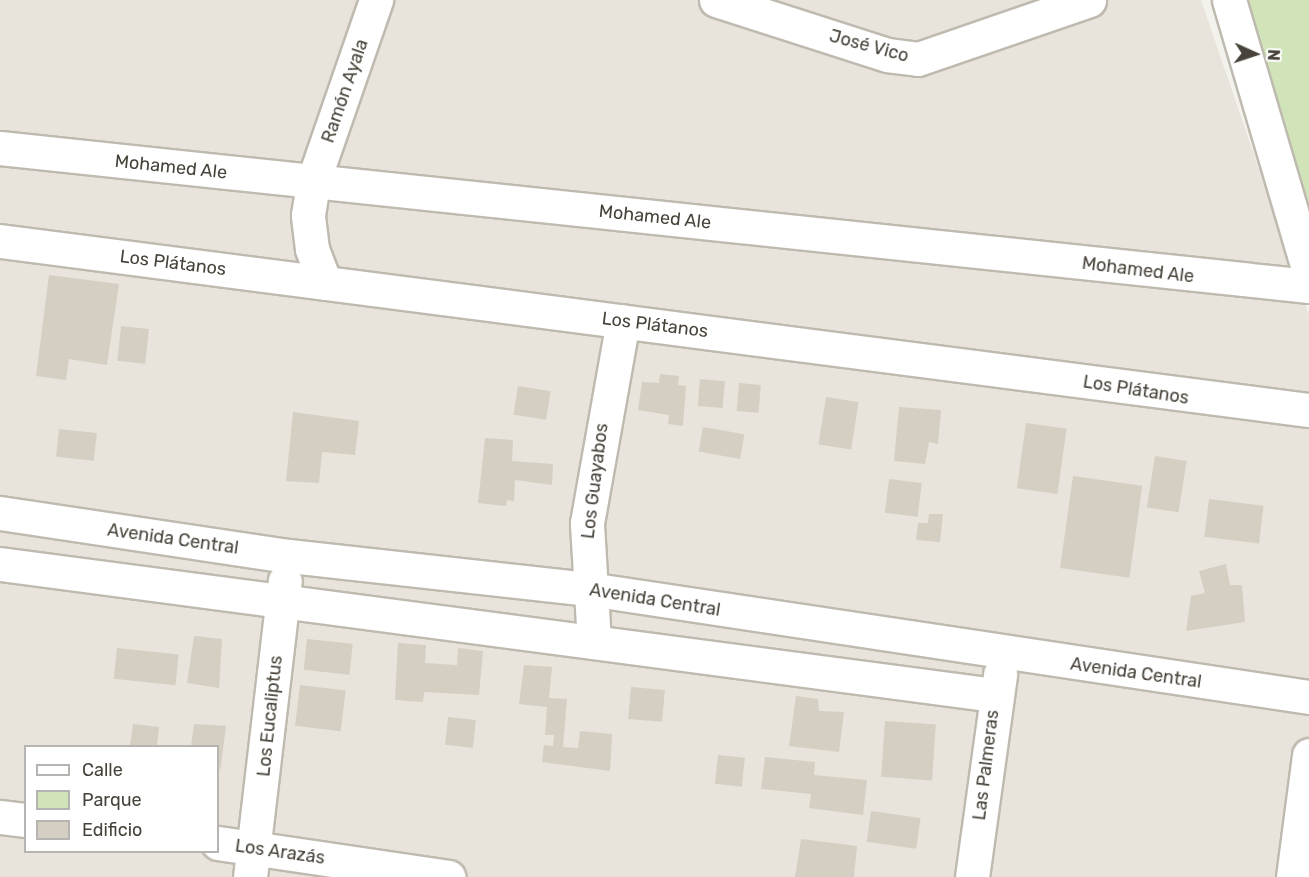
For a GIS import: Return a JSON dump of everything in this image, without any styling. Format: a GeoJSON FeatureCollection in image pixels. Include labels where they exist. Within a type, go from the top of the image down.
{"type":"FeatureCollection","features":[{"type":"Feature","properties":{"kind":"street","name":"Ramón Ayala"},"geometry":{"type":"LineString","coordinates":[[325,283],[311,237],[313,182],[376,0]]}},
{"type":"Feature","properties":{"kind":"street","name":"José Vico"},"geometry":{"type":"LineString","coordinates":[[716,0],[887,55],[918,59],[1089,0]]}},
{"type":"Feature","properties":{"kind":"street"},"geometry":{"type":"LineString","coordinates":[[1229,0],[1309,271]]}},
{"type":"Feature","properties":{"kind":"street","name":"Mohamed Ale"},"geometry":{"type":"LineString","coordinates":[[0,148],[1309,286]]}},
{"type":"Feature","properties":{"kind":"street","name":"Los Plátanos"},"geometry":{"type":"LineString","coordinates":[[0,241],[1309,410]]}},
{"type":"Feature","properties":{"kind":"street","name":"Los Guayabos"},"geometry":{"type":"LineString","coordinates":[[594,642],[589,589],[587,523],[595,456],[623,321]]}},
{"type":"Feature","properties":{"kind":"street","name":"Avenida Central"},"geometry":{"type":"LineString","coordinates":[[0,513],[289,556],[589,589],[1005,655],[1309,697]]}},
{"type":"Feature","properties":{"kind":"street","name":"Los Eucaliptus"},"geometry":{"type":"LineString","coordinates":[[252,862],[289,556]]}},
{"type":"Feature","properties":{"kind":"street"},"geometry":{"type":"LineString","coordinates":[[0,564],[994,695]]}},
{"type":"Feature","properties":{"kind":"street","name":"Las Palmeras"},"geometry":{"type":"LineString","coordinates":[[972,877],[994,695],[1005,655]]}},
{"type":"Feature","properties":{"kind":"street"},"geometry":{"type":"LineString","coordinates":[[1293,877],[1309,755]]}},
{"type":"Feature","properties":{"kind":"street"},"geometry":{"type":"LineString","coordinates":[[0,817],[24,820]]}},
{"type":"Feature","properties":{"kind":"street","name":"Los Arazás"},"geometry":{"type":"LineString","coordinates":[[219,844],[252,862],[449,877]]}},
{"type":"Feature","properties":{"kind":"shaded area"},"geometry":{"type":"Polygon","coordinates":[[[0,0],[1201,0],[1309,315],[1309,877],[0,877],[0,0]]]}},
{"type":"Feature","properties":{"kind":"green space"},"geometry":{"type":"Polygon","coordinates":[[[1237,0],[1309,0],[1309,214],[1237,0]]]}},
{"type":"Feature","properties":{"kind":"building"},"geometry":{"type":"Polygon","coordinates":[[[49,275],[119,284],[107,365],[69,359],[66,380],[36,376],[49,275]]]}},
{"type":"Feature","properties":{"kind":"building"},"geometry":{"type":"Polygon","coordinates":[[[121,326],[149,329],[145,364],[117,361],[121,326]]]}},
{"type":"Feature","properties":{"kind":"building"},"geometry":{"type":"Polygon","coordinates":[[[660,374],[679,376],[678,385],[686,386],[683,426],[668,424],[669,415],[638,410],[642,382],[659,383],[660,374]]]}},
{"type":"Feature","properties":{"kind":"building"},"geometry":{"type":"Polygon","coordinates":[[[700,379],[725,381],[723,408],[698,406],[700,379]]]}},
{"type":"Feature","properties":{"kind":"building"},"geometry":{"type":"Polygon","coordinates":[[[739,383],[761,385],[758,413],[737,411],[739,383]]]}},
{"type":"Feature","properties":{"kind":"building"},"geometry":{"type":"Polygon","coordinates":[[[518,386],[551,391],[546,420],[513,415],[518,386]]]}},
{"type":"Feature","properties":{"kind":"building"},"geometry":{"type":"Polygon","coordinates":[[[826,397],[859,402],[851,450],[818,444],[826,397]]]}},
{"type":"Feature","properties":{"kind":"building"},"geometry":{"type":"Polygon","coordinates":[[[899,407],[941,410],[938,444],[929,442],[925,464],[894,461],[899,407]]]}},
{"type":"Feature","properties":{"kind":"building"},"geometry":{"type":"Polygon","coordinates":[[[293,412],[359,421],[355,455],[322,452],[319,483],[286,481],[293,412]]]}},
{"type":"Feature","properties":{"kind":"building"},"geometry":{"type":"Polygon","coordinates":[[[1026,423],[1067,429],[1057,494],[1017,488],[1026,423]]]}},
{"type":"Feature","properties":{"kind":"building"},"geometry":{"type":"Polygon","coordinates":[[[703,427],[744,434],[740,459],[699,452],[703,427]]]}},
{"type":"Feature","properties":{"kind":"building"},"geometry":{"type":"Polygon","coordinates":[[[59,429],[97,433],[94,461],[56,457],[59,429]]]}},
{"type":"Feature","properties":{"kind":"building"},"geometry":{"type":"Polygon","coordinates":[[[485,438],[513,440],[512,461],[553,464],[552,485],[515,480],[514,501],[507,500],[506,506],[478,503],[485,438]]]}},
{"type":"Feature","properties":{"kind":"building"},"geometry":{"type":"Polygon","coordinates":[[[1155,456],[1187,461],[1178,512],[1147,507],[1155,456]]]}},
{"type":"Feature","properties":{"kind":"building"},"geometry":{"type":"Polygon","coordinates":[[[1073,476],[1142,486],[1129,578],[1060,568],[1073,476]]]}},
{"type":"Feature","properties":{"kind":"building"},"geometry":{"type":"Polygon","coordinates":[[[889,479],[922,483],[918,517],[885,513],[889,479]]]}},
{"type":"Feature","properties":{"kind":"building"},"geometry":{"type":"Polygon","coordinates":[[[1209,499],[1264,506],[1259,543],[1204,537],[1209,499]]]}},
{"type":"Feature","properties":{"kind":"building"},"geometry":{"type":"Polygon","coordinates":[[[929,514],[943,514],[940,542],[916,540],[918,523],[928,523],[929,514]]]}},
{"type":"Feature","properties":{"kind":"building"},"geometry":{"type":"Polygon","coordinates":[[[1226,564],[1230,585],[1242,585],[1245,622],[1186,631],[1191,596],[1205,593],[1199,571],[1226,564]]]}},
{"type":"Feature","properties":{"kind":"building"},"geometry":{"type":"Polygon","coordinates":[[[194,636],[222,639],[219,688],[187,683],[194,636]]]}},
{"type":"Feature","properties":{"kind":"building"},"geometry":{"type":"Polygon","coordinates":[[[307,639],[353,644],[350,675],[304,670],[307,639]]]}},
{"type":"Feature","properties":{"kind":"building"},"geometry":{"type":"Polygon","coordinates":[[[398,643],[426,645],[425,663],[457,665],[458,648],[483,651],[479,695],[424,692],[423,702],[395,700],[398,643]]]}},
{"type":"Feature","properties":{"kind":"building"},"geometry":{"type":"Polygon","coordinates":[[[117,648],[179,654],[175,685],[114,679],[117,648]]]}},
{"type":"Feature","properties":{"kind":"building"},"geometry":{"type":"Polygon","coordinates":[[[524,665],[552,667],[549,698],[567,699],[563,747],[578,748],[580,731],[612,734],[610,771],[542,762],[544,745],[553,746],[554,735],[545,735],[547,707],[519,704],[524,665]]]}},
{"type":"Feature","properties":{"kind":"building"},"geometry":{"type":"Polygon","coordinates":[[[300,685],[346,691],[341,731],[295,726],[300,685]]]}},
{"type":"Feature","properties":{"kind":"building"},"geometry":{"type":"Polygon","coordinates":[[[631,687],[665,690],[662,722],[628,719],[631,687]]]}},
{"type":"Feature","properties":{"kind":"building"},"geometry":{"type":"Polygon","coordinates":[[[796,696],[818,699],[819,711],[844,712],[839,752],[789,746],[796,696]]]}},
{"type":"Feature","properties":{"kind":"building"},"geometry":{"type":"Polygon","coordinates":[[[448,717],[476,720],[473,748],[445,745],[448,717]]]}},
{"type":"Feature","properties":{"kind":"building"},"geometry":{"type":"Polygon","coordinates":[[[885,721],[936,725],[932,780],[881,777],[885,721]]]}},
{"type":"Feature","properties":{"kind":"building"},"geometry":{"type":"Polygon","coordinates":[[[133,724],[159,727],[157,745],[130,745],[133,724]]]}},
{"type":"Feature","properties":{"kind":"building"},"geometry":{"type":"Polygon","coordinates":[[[194,724],[226,726],[220,773],[219,745],[191,745],[194,724]]]}},
{"type":"Feature","properties":{"kind":"building"},"geometry":{"type":"Polygon","coordinates":[[[718,755],[745,758],[742,787],[715,784],[718,755]]]}},
{"type":"Feature","properties":{"kind":"building"},"geometry":{"type":"Polygon","coordinates":[[[765,757],[815,762],[814,775],[867,780],[863,815],[809,808],[811,794],[761,789],[765,757]]]}},
{"type":"Feature","properties":{"kind":"building"},"geometry":{"type":"Polygon","coordinates":[[[871,811],[921,818],[916,849],[867,842],[871,811]]]}},
{"type":"Feature","properties":{"kind":"building"},"geometry":{"type":"Polygon","coordinates":[[[801,839],[857,846],[854,877],[795,877],[801,839]]]}}]}
